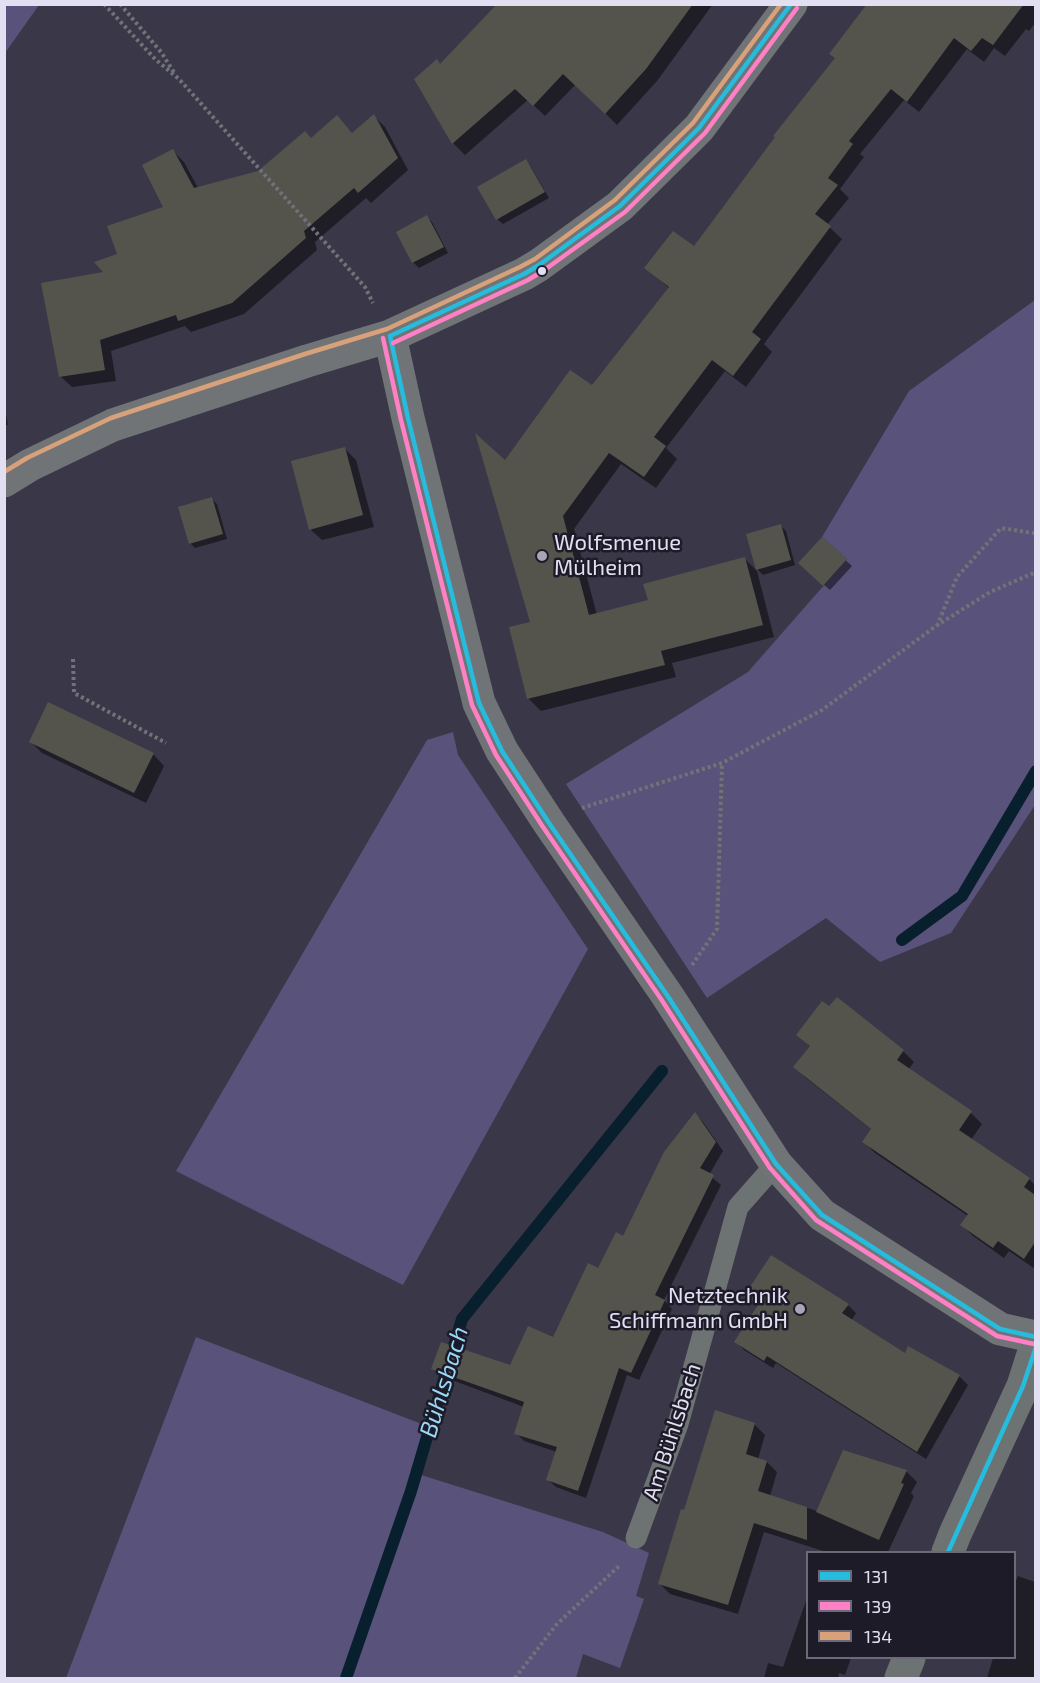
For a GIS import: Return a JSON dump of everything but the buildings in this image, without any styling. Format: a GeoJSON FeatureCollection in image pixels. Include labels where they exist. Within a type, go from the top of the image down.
{"type":"FeatureCollection","features":[{"type":"Feature","properties":{"kind":"street"},"geometry":{"type":"LineString","coordinates":[[4,481],[30,465],[113,425],[390,336],[532,270],[620,206],[699,128],[791,4]]}},
{"type":"Feature","properties":{"kind":"street"},"geometry":{"type":"LineString","coordinates":[[390,336],[408,418],[479,703],[502,751],[667,995],[776,1164],[822,1215],[1000,1329],[1035,1337]]}},
{"type":"Feature","properties":{"kind":"street"},"geometry":{"type":"LineString","coordinates":[[948,1551],[1023,1386],[1035,1345]]}},
{"type":"Feature","properties":{"kind":"street"},"geometry":{"type":"LineString","coordinates":[[901,1678],[909,1659]]}},
{"type":"Feature","properties":{"kind":"lane","name":"Am Bühlsbach"},"geometry":{"type":"LineString","coordinates":[[636,1538],[678,1424],[738,1207],[776,1164]]}},
{"type":"Feature","properties":{"kind":"path"},"geometry":{"type":"LineString","coordinates":[[104,4],[154,59],[179,79]]}},
{"type":"Feature","properties":{"kind":"path"},"geometry":{"type":"LineString","coordinates":[[120,4],[161,52],[179,79],[365,286],[390,336]]}},
{"type":"Feature","properties":{"kind":"path"},"geometry":{"type":"LineString","coordinates":[[936,626],[957,577],[1001,528],[1033,533],[1035,539]]}},
{"type":"Feature","properties":{"kind":"path"},"geometry":{"type":"LineString","coordinates":[[549,823],[588,806],[722,763],[822,710],[936,626],[990,591],[1035,572]]}},
{"type":"Feature","properties":{"kind":"path"},"geometry":{"type":"LineString","coordinates":[[73,659],[74,693],[166,743]]}},
{"type":"Feature","properties":{"kind":"path"},"geometry":{"type":"LineString","coordinates":[[667,995],[689,970],[717,929],[722,763]]}},
{"type":"Feature","properties":{"kind":"path"},"geometry":{"type":"LineString","coordinates":[[515,1678],[556,1625],[627,1558],[636,1538]]}},
{"type":"Feature","properties":{"kind":"shaded area"},"geometry":{"type":"Polygon","coordinates":[[[4,5],[39,5],[5,53],[4,5]]]}},
{"type":"Feature","properties":{"kind":"shaded area"},"geometry":{"type":"Polygon","coordinates":[[[1035,300],[1035,805],[951,933],[880,962],[826,918],[707,998],[566,784],[748,672],[847,559],[822,537],[909,391],[1035,300]]]}},
{"type":"Feature","properties":{"kind":"shaded area"},"geometry":{"type":"Polygon","coordinates":[[[453,732],[458,755],[588,949],[403,1285],[176,1171],[427,740],[453,732]]]}},
{"type":"Feature","properties":{"kind":"shaded area"},"geometry":{"type":"Polygon","coordinates":[[[196,1337],[432,1428],[421,1475],[603,1532],[649,1553],[636,1596],[644,1599],[620,1668],[583,1654],[576,1678],[66,1678],[196,1337]]]}},
{"type":"Feature","properties":{"kind":"waterway","name":"Bühlsbach"},"geometry":{"type":"LineString","coordinates":[[902,940],[962,896],[1036,771]]}},
{"type":"Feature","properties":{"kind":"waterway","name":"Bühlsbach"},"geometry":{"type":"LineString","coordinates":[[346,1678],[411,1491],[462,1319],[662,1071]]}},
{"type":"Feature","properties":{"kind":"transit line","name":"134"},"geometry":{"type":"LineString","coordinates":[[4,472],[27,458],[111,418],[387,329],[535,259],[615,200],[693,123],[781,4]]}},
{"type":"Feature","properties":{"kind":"transit line","name":"131"},"geometry":{"type":"LineString","coordinates":[[390,336],[524,274],[620,206],[699,128],[791,4]]}},
{"type":"Feature","properties":{"kind":"transit line","name":"139"},"geometry":{"type":"LineString","coordinates":[[393,343],[528,280],[625,212],[705,133],[797,8]]}},
{"type":"Feature","properties":{"kind":"transit line","name":"131"},"geometry":{"type":"LineString","coordinates":[[390,336],[408,418],[479,703],[502,751],[667,995],[776,1164],[822,1215],[1000,1329],[1036,1337]]}},
{"type":"Feature","properties":{"kind":"transit line","name":"139"},"geometry":{"type":"LineString","coordinates":[[383,338],[401,420],[472,705],[496,755],[661,999],[770,1168],[816,1220],[997,1336],[1034,1344]]}},
{"type":"Feature","properties":{"kind":"transit line","name":"131"},"geometry":{"type":"LineString","coordinates":[[948,1551],[1023,1386],[1036,1347]]}},
{"type":"Feature","properties":{"kind":"place","name":"Wolfsmenue Mülheim"},"geometry":{"type":"Point","coordinates":[542,556]}},
{"type":"Feature","properties":{"kind":"place","name":"Netztechnik Schiffmann GmbH"},"geometry":{"type":"Point","coordinates":[800,1309]}}]}
